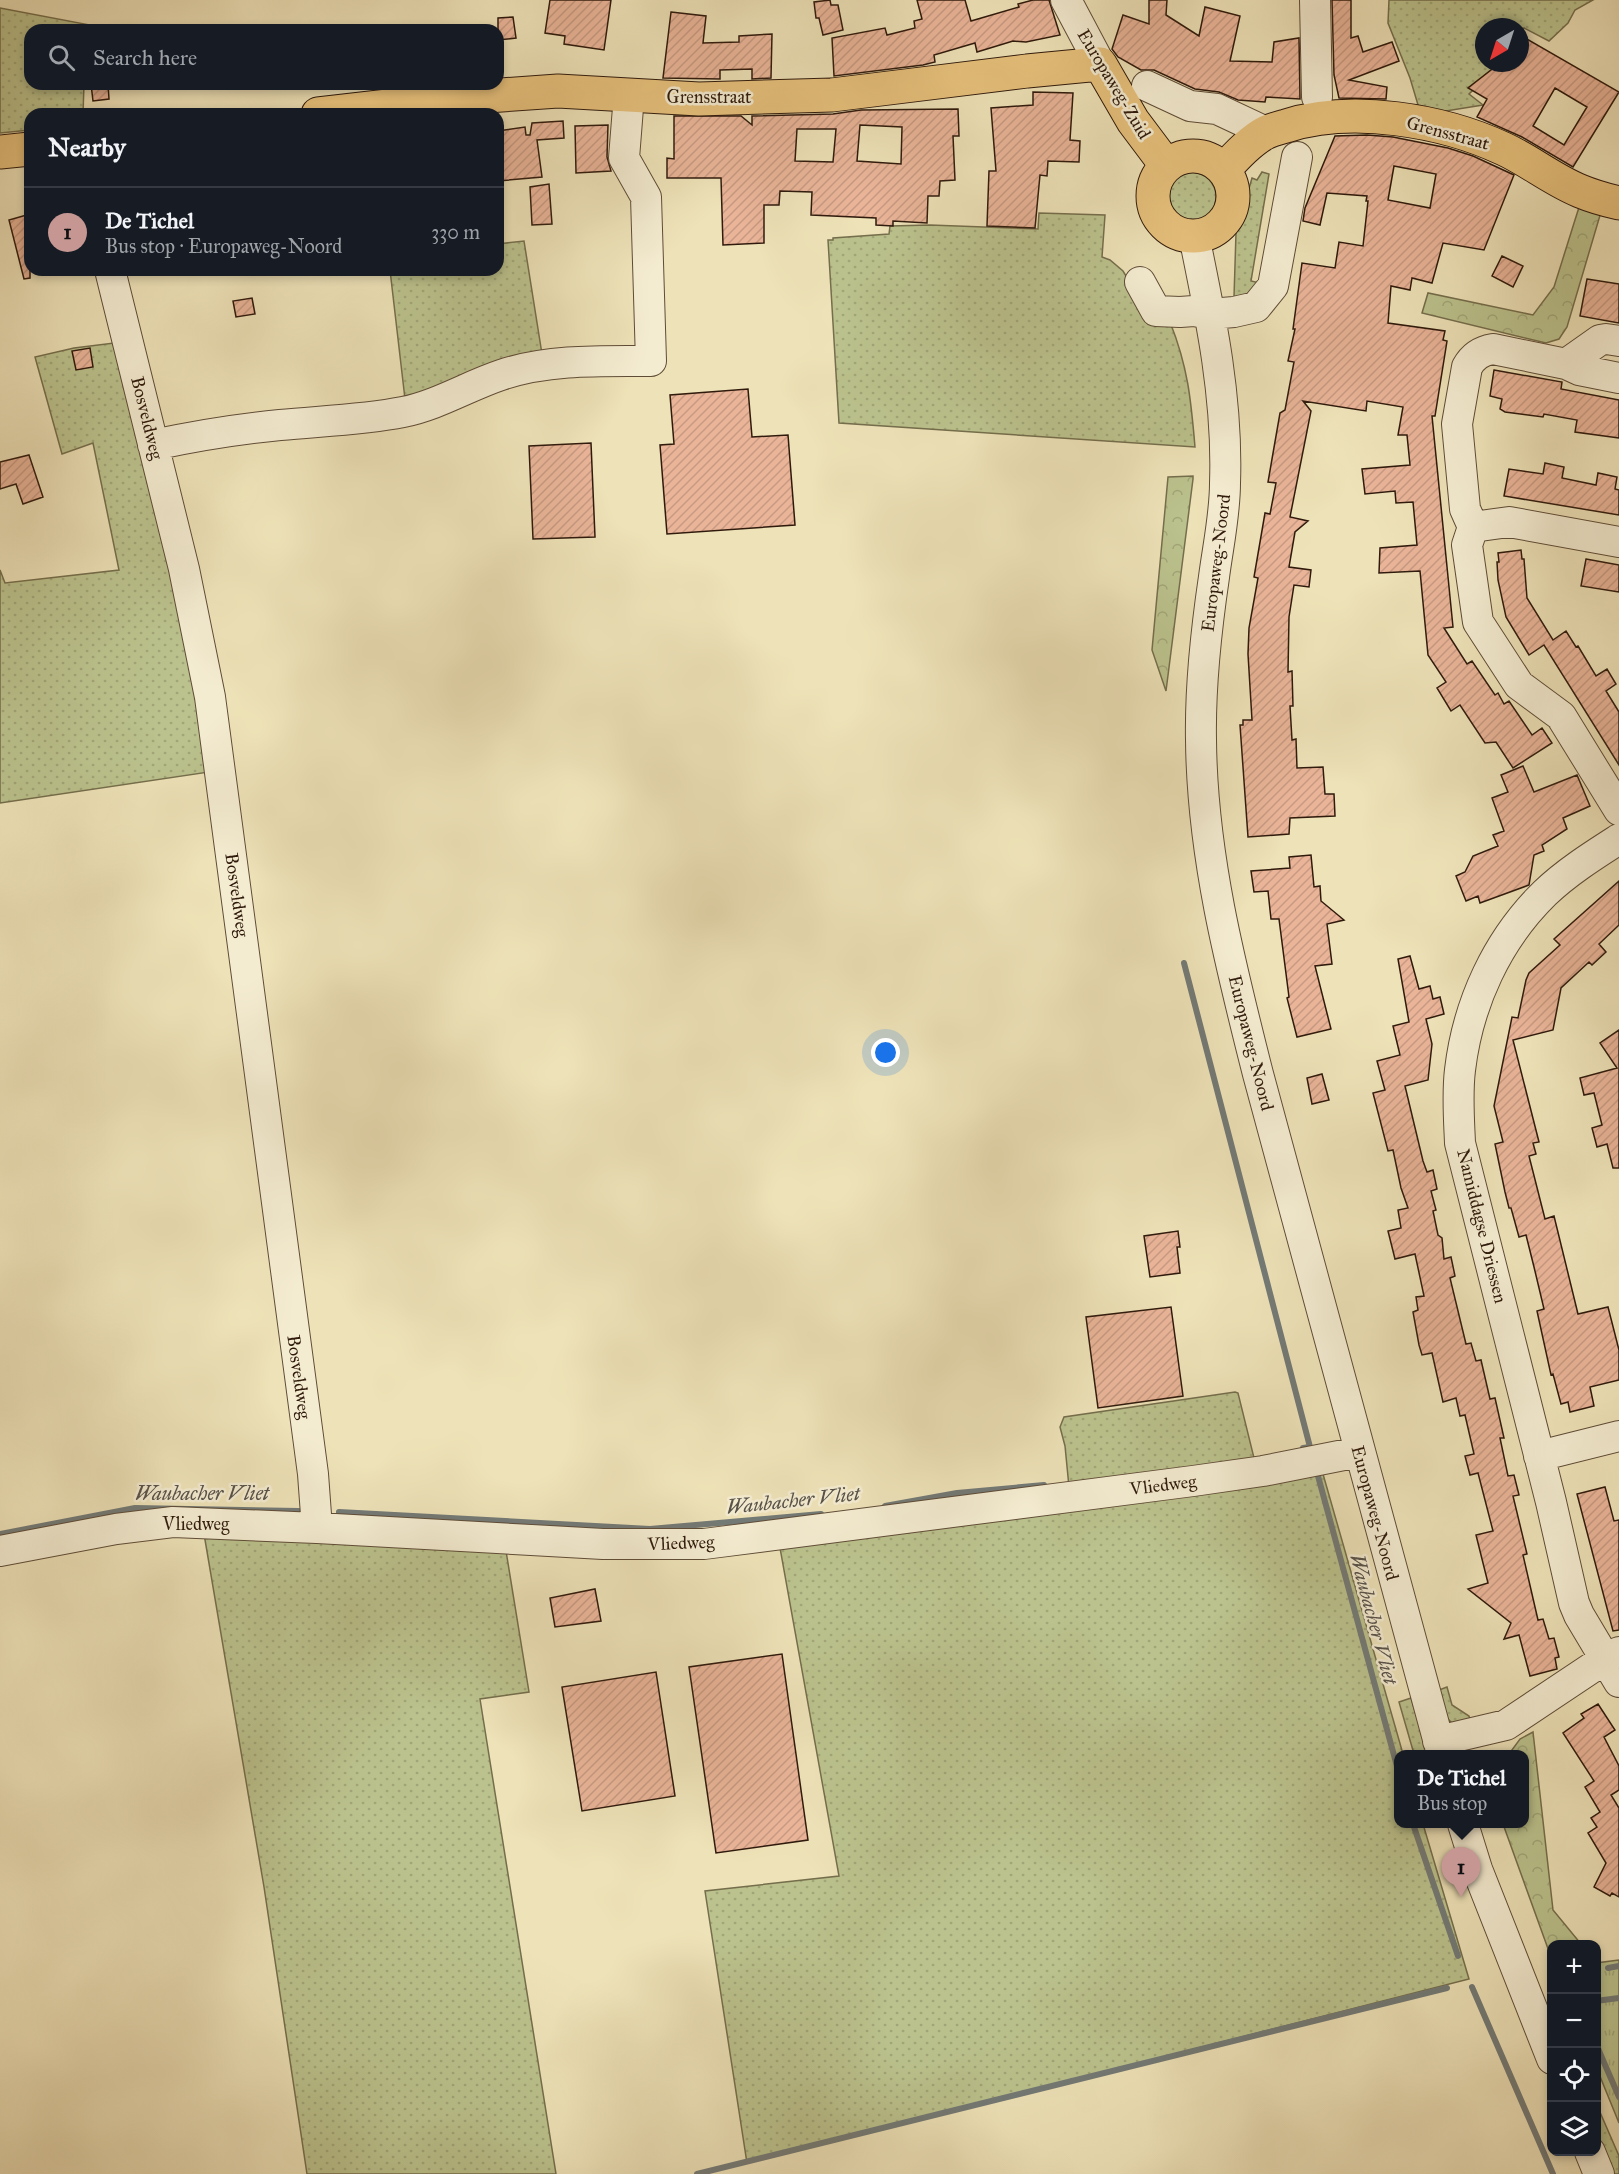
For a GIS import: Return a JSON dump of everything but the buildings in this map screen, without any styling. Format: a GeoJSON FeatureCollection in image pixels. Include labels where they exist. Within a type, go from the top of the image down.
{"type":"FeatureCollection","features":[{"type":"Feature","properties":{"kind":"main road","name":"Grensstraat"},"geometry":{"type":"LineString","coordinates":[[370,108],[458,98],[558,91],[699,99],[832,96],[1100,64]]}},
{"type":"Feature","properties":{"kind":"main road","name":"Europaweg-Zuid"},"geometry":{"type":"LineString","coordinates":[[1100,64],[1133,121],[1166,165]]}},
{"type":"Feature","properties":{"kind":"main road","name":"Grensstraat"},"geometry":{"type":"LineString","coordinates":[[1224,170],[1242,150],[1266,132],[1294,124],[1336,117],[1388,118],[1473,136],[1504,149],[1578,190],[1619,203]]}},
{"type":"Feature","properties":{"kind":"main road"},"geometry":{"type":"LineString","coordinates":[[0,152],[24,149]]}},
{"type":"Feature","properties":{"kind":"main road"},"geometry":{"type":"LineString","coordinates":[[1193,155],[1205,157],[1224,170],[1230,178],[1234,197],[1228,217],[1213,231],[1194,236],[1175,232],[1166,226],[1155,210],[1154,187],[1158,175],[1166,165],[1184,156],[1193,155]]}},
{"type":"Feature","properties":{"kind":"street","name":"Europaweg-Zuid"},"geometry":{"type":"LineString","coordinates":[[1066,0],[1100,64]]}},
{"type":"Feature","properties":{"kind":"street"},"geometry":{"type":"LineString","coordinates":[[1315,0],[1317,97]]}},
{"type":"Feature","properties":{"kind":"street"},"geometry":{"type":"LineString","coordinates":[[1147,86],[1190,106],[1217,109],[1266,132]]}},
{"type":"Feature","properties":{"kind":"street"},"geometry":{"type":"LineString","coordinates":[[153,445],[277,425],[377,417],[434,404],[502,374],[550,365],[598,360],[651,361],[646,197],[624,158],[629,95]]}},
{"type":"Feature","properties":{"kind":"street"},"geometry":{"type":"LineString","coordinates":[[1140,282],[1156,311],[1194,311],[1210,314],[1256,308],[1273,286],[1297,158]]}},
{"type":"Feature","properties":{"kind":"street","name":"Europaweg-Noord"},"geometry":{"type":"LineString","coordinates":[[1194,236],[1220,374],[1226,482],[1202,680],[1201,739],[1205,821],[1215,887],[1236,989],[1440,1748]]}},
{"type":"Feature","properties":{"kind":"street","name":"Bosveldweg"},"geometry":{"type":"LineString","coordinates":[[111,276],[184,568],[210,697],[313,1474],[316,1528]]}},
{"type":"Feature","properties":{"kind":"street"},"geometry":{"type":"LineString","coordinates":[[1566,364],[1600,340],[1619,341]]}},
{"type":"Feature","properties":{"kind":"street"},"geometry":{"type":"LineString","coordinates":[[1619,378],[1494,349],[1484,351],[1470,360],[1467,367],[1457,424],[1465,509],[1473,527],[1467,545],[1478,622],[1519,685],[1561,716],[1619,810]]}},
{"type":"Feature","properties":{"kind":"street"},"geometry":{"type":"LineString","coordinates":[[1473,527],[1509,522],[1619,542]]}},
{"type":"Feature","properties":{"kind":"street","name":"Namiddagse Driessen"},"geometry":{"type":"LineString","coordinates":[[1614,1664],[1574,1603],[1460,1143],[1458,1103],[1466,1031],[1477,997],[1494,960],[1514,927],[1546,892],[1582,863],[1619,839]]}},
{"type":"Feature","properties":{"kind":"street"},"geometry":{"type":"LineString","coordinates":[[1539,1456],[1619,1436]]}},
{"type":"Feature","properties":{"kind":"street","name":"Vliedweg"},"geometry":{"type":"LineString","coordinates":[[0,1551],[116,1529],[194,1522],[603,1544],[705,1544],[1192,1481],[1263,1471],[1359,1452]]}},
{"type":"Feature","properties":{"kind":"street"},"geometry":{"type":"LineString","coordinates":[[1440,1748],[1506,1725],[1614,1664]]}},
{"type":"Feature","properties":{"kind":"street"},"geometry":{"type":"LineString","coordinates":[[1464,1828],[1477,1869],[1547,2049]]}},
{"type":"Feature","properties":{"kind":"street"},"geometry":{"type":"LineString","coordinates":[[1592,2156],[1599,2174]]}},
{"type":"Feature","properties":{"kind":"green space"},"geometry":{"type":"Polygon","coordinates":[[[1389,0],[1593,0],[1575,10],[1568,23],[1549,41],[1529,31],[1529,18],[1475,18],[1475,72],[1492,72],[1469,94],[1483,105],[1421,115],[1410,78],[1388,23],[1389,0]]]}},
{"type":"Feature","properties":{"kind":"green space"},"geometry":{"type":"Polygon","coordinates":[[[0,8],[85,24],[24,24],[24,90],[84,90],[83,108],[24,108],[24,131],[0,133],[0,8]]]}},
{"type":"Feature","properties":{"kind":"green space"},"geometry":{"type":"Polygon","coordinates":[[[1191,172],[1209,179],[1216,197],[1209,215],[1191,222],[1173,215],[1166,197],[1173,179],[1191,172]]]}},
{"type":"Feature","properties":{"kind":"green space"},"geometry":{"type":"Polygon","coordinates":[[[1262,172],[1269,174],[1251,281],[1264,284],[1263,292],[1234,297],[1236,233],[1252,178],[1257,180],[1262,172]]]}},
{"type":"Feature","properties":{"kind":"green space"},"geometry":{"type":"Polygon","coordinates":[[[1580,204],[1601,212],[1567,327],[1559,339],[1546,343],[1422,313],[1428,293],[1533,315],[1554,287],[1580,204]]]}},
{"type":"Feature","properties":{"kind":"green space"},"geometry":{"type":"Polygon","coordinates":[[[1039,213],[1105,215],[1102,257],[1110,260],[1123,271],[1148,312],[1170,322],[1188,384],[1195,447],[839,423],[828,240],[889,234],[890,226],[930,225],[1038,229],[1039,213]]]}},
{"type":"Feature","properties":{"kind":"green space"},"geometry":{"type":"Polygon","coordinates":[[[524,241],[542,354],[405,399],[391,276],[504,276],[504,243],[524,241]]]}},
{"type":"Feature","properties":{"kind":"green space"},"geometry":{"type":"Polygon","coordinates":[[[122,342],[216,771],[0,803],[0,570],[5,583],[119,570],[93,443],[62,454],[35,357],[74,348],[122,342]]]}},
{"type":"Feature","properties":{"kind":"green space"},"geometry":{"type":"Polygon","coordinates":[[[1193,476],[1166,691],[1152,650],[1168,477],[1193,476]]]}},
{"type":"Feature","properties":{"kind":"green space"},"geometry":{"type":"Polygon","coordinates":[[[1238,1393],[1256,1466],[1069,1487],[1065,1446],[1060,1427],[1064,1417],[1238,1393]]]}},
{"type":"Feature","properties":{"kind":"green space"},"geometry":{"type":"Polygon","coordinates":[[[1323,1474],[1402,1750],[1394,1750],[1394,1828],[1424,1828],[1469,1979],[747,2163],[705,1891],[839,1876],[780,1548],[1323,1474]]]}},
{"type":"Feature","properties":{"kind":"green space"},"geometry":{"type":"Polygon","coordinates":[[[203,1528],[506,1551],[529,1692],[480,1699],[556,2174],[307,2174],[264,1887],[203,1528]]]}},
{"type":"Feature","properties":{"kind":"green space"},"geometry":{"type":"Polygon","coordinates":[[[1447,1687],[1452,1705],[1469,1716],[1471,1722],[1452,1723],[1446,1717],[1439,1690],[1447,1687]]]}},
{"type":"Feature","properties":{"kind":"green space"},"geometry":{"type":"Polygon","coordinates":[[[1411,1698],[1427,1750],[1413,1750],[1399,1702],[1411,1698]]]}},
{"type":"Feature","properties":{"kind":"green space"},"geometry":{"type":"Polygon","coordinates":[[[1533,1732],[1553,1910],[1578,1940],[1547,1940],[1547,1946],[1504,1828],[1529,1828],[1529,1750],[1512,1750],[1520,1739],[1533,1732]]]}},
{"type":"Feature","properties":{"kind":"green space"},"geometry":{"type":"Polygon","coordinates":[[[1619,1960],[1619,2123],[1601,2079],[1601,1962],[1619,1960]]]}},
{"type":"Feature","properties":{"kind":"green space"},"geometry":{"type":"Polygon","coordinates":[[[1601,2115],[1619,2156],[1619,2174],[1614,2174],[1601,2144],[1601,2115]]]}},
{"type":"Feature","properties":{"kind":"waterway"},"geometry":{"type":"LineString","coordinates":[[1184,963],[1310,1447],[1303,1448]]}},
{"type":"Feature","properties":{"kind":"waterway","name":"Waubacher Vliet"},"geometry":{"type":"LineString","coordinates":[[1318,1476],[1394,1755]]}},
{"type":"Feature","properties":{"kind":"waterway","name":"Waubacher Vliet"},"geometry":{"type":"LineString","coordinates":[[885,1506],[957,1493],[1044,1485]]}},
{"type":"Feature","properties":{"kind":"waterway","name":"Waubacher Vliet"},"geometry":{"type":"LineString","coordinates":[[0,1534],[135,1508],[299,1511]]}},
{"type":"Feature","properties":{"kind":"waterway","name":"Waubacher Vliet"},"geometry":{"type":"LineString","coordinates":[[339,1512],[650,1529],[821,1514]]}},
{"type":"Feature","properties":{"kind":"waterway","name":"Waubacher Vliet"},"geometry":{"type":"LineString","coordinates":[[1414,1828],[1458,1956]]}},
{"type":"Feature","properties":{"kind":"waterway"},"geometry":{"type":"LineString","coordinates":[[1608,1968],[1619,1966]]}},
{"type":"Feature","properties":{"kind":"waterway","name":"Waubacher Vliet"},"geometry":{"type":"LineString","coordinates":[[1472,1987],[1553,2174]]}},
{"type":"Feature","properties":{"kind":"waterway"},"geometry":{"type":"LineString","coordinates":[[697,2174],[1447,1988]]}},
{"type":"Feature","properties":{"kind":"waterway"},"geometry":{"type":"LineString","coordinates":[[1601,2000],[1619,1998]]}},
{"type":"Feature","properties":{"kind":"waterway"},"geometry":{"type":"LineString","coordinates":[[1598,2048],[1619,2097]]}},
{"type":"Feature","properties":{"kind":"place","name":"De Tichel"},"geometry":{"type":"Point","coordinates":[1461,1897]}}]}
